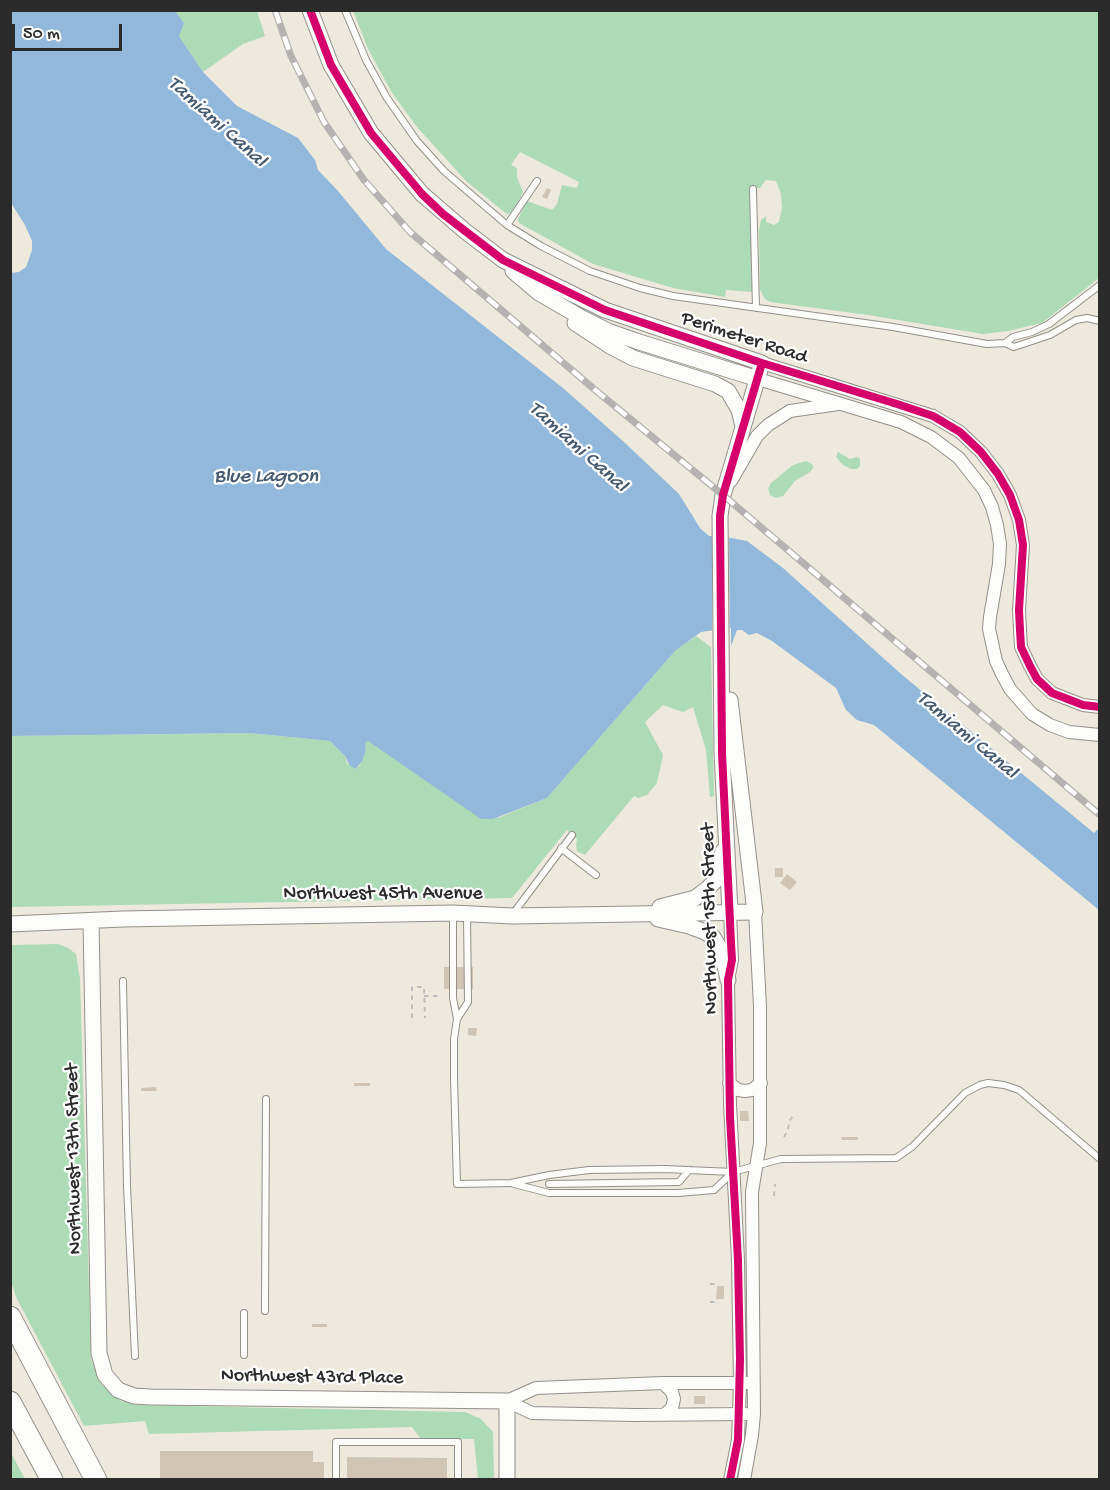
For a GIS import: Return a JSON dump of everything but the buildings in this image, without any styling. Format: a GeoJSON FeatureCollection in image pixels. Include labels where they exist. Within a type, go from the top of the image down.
{"type":"FeatureCollection","features":[{"type":"Feature","properties":{"kind":"highway"},"geometry":{"type":"LineString","coordinates":[[10,1317],[96,1479]]}},
{"type":"Feature","properties":{"kind":"highway"},"geometry":{"type":"LineString","coordinates":[[10,1402],[52,1479]]}},
{"type":"Feature","properties":{"kind":"street","name":"Perimeter Road"},"geometry":{"type":"LineString","coordinates":[[310,10],[331,65],[371,133],[422,194],[443,214],[503,260],[522,280],[539,293],[582,318],[636,341],[901,422],[946,447],[971,471],[992,507],[1000,544],[989,629],[996,661],[1010,689],[1032,714],[1050,725],[1069,732],[1100,735]]}},
{"type":"Feature","properties":{"kind":"street","name":"Perimeter Road"},"geometry":{"type":"LineString","coordinates":[[503,260],[605,310],[762,363],[933,416],[960,432],[981,452],[998,474],[1010,495],[1018,520],[1023,545],[1019,610],[1020,639],[1021,647],[1030,666],[1037,679],[1052,693],[1068,700],[1100,707]]}},
{"type":"Feature","properties":{"kind":"street"},"geometry":{"type":"LineString","coordinates":[[539,293],[581,328],[633,358],[715,384],[728,391],[739,410],[743,426]]}},
{"type":"Feature","properties":{"kind":"street","name":"Northwest 15th Street"},"geometry":{"type":"LineString","coordinates":[[730,1479],[738,1440],[740,1383],[738,1260],[729,1083],[728,981],[732,960],[722,753],[720,516],[723,495],[762,363]]}},
{"type":"Feature","properties":{"kind":"street"},"geometry":{"type":"LineString","coordinates":[[723,495],[757,436],[768,425],[790,411],[843,404]]}},
{"type":"Feature","properties":{"kind":"street","name":"Northwest 15th Street"},"geometry":{"type":"LineString","coordinates":[[722,644],[755,912],[760,996],[760,1143],[752,1192],[754,1414],[744,1479]]}},
{"type":"Feature","properties":{"kind":"street"},"geometry":{"type":"LineString","coordinates":[[635,914],[695,897],[711,886],[720,866],[727,830]]}},
{"type":"Feature","properties":{"kind":"street","name":"Northwest 45th Avenue"},"geometry":{"type":"LineString","coordinates":[[10,924],[460,913],[512,915],[755,912]]}},
{"type":"Feature","properties":{"kind":"street"},"geometry":{"type":"LineString","coordinates":[[635,914],[689,926],[709,934],[717,942],[722,952],[728,981]]}},
{"type":"Feature","properties":{"kind":"street","name":"Northwest 13th Street"},"geometry":{"type":"LineString","coordinates":[[92,921],[99,1353],[105,1375],[118,1390]]}},
{"type":"Feature","properties":{"kind":"street"},"geometry":{"type":"LineString","coordinates":[[729,1083],[738,1090],[745,1091],[752,1090],[760,1083]]}},
{"type":"Feature","properties":{"kind":"street"},"geometry":{"type":"LineString","coordinates":[[663,1383],[672,1392],[674,1399],[672,1407],[664,1415]]}},
{"type":"Feature","properties":{"kind":"street","name":"Northwest 43rd Place"},"geometry":{"type":"LineString","coordinates":[[118,1390],[134,1396],[150,1397],[507,1401],[536,1388],[663,1383],[754,1383]]}},
{"type":"Feature","properties":{"kind":"street"},"geometry":{"type":"LineString","coordinates":[[507,1401],[507,1479]]}},
{"type":"Feature","properties":{"kind":"street","name":"Northwest 43rd Place"},"geometry":{"type":"LineString","coordinates":[[507,1401],[532,1413],[754,1414]]}},
{"type":"Feature","properties":{"kind":"lane"},"geometry":{"type":"LineString","coordinates":[[345,10],[366,60],[387,98],[405,125],[444,171],[507,225],[568,261],[619,282],[673,296],[892,327],[987,344],[1005,343],[1014,346],[1031,343],[1081,319],[1100,321]]}},
{"type":"Feature","properties":{"kind":"lane"},"geometry":{"type":"LineString","coordinates":[[507,225],[537,181]]}},
{"type":"Feature","properties":{"kind":"lane"},"geometry":{"type":"LineString","coordinates":[[753,189],[756,308]]}},
{"type":"Feature","properties":{"kind":"lane"},"geometry":{"type":"LineString","coordinates":[[1005,343],[1013,337],[1049,324],[1100,285]]}},
{"type":"Feature","properties":{"kind":"lane"},"geometry":{"type":"LineString","coordinates":[[512,915],[572,835]]}},
{"type":"Feature","properties":{"kind":"lane"},"geometry":{"type":"LineString","coordinates":[[561,848],[596,875]]}},
{"type":"Feature","properties":{"kind":"lane"},"geometry":{"type":"LineString","coordinates":[[460,913],[453,998],[457,1019],[454,1039],[454,1078],[458,1184],[511,1183],[589,1170],[733,1172],[781,1159],[896,1158],[912,1147],[965,1093],[980,1085],[996,1083],[1026,1094],[1100,1159]]}},
{"type":"Feature","properties":{"kind":"lane"},"geometry":{"type":"LineString","coordinates":[[457,1019],[468,1002],[460,913]]}},
{"type":"Feature","properties":{"kind":"lane"},"geometry":{"type":"LineString","coordinates":[[123,981],[127,1186],[135,1356]]}},
{"type":"Feature","properties":{"kind":"lane"},"geometry":{"type":"LineString","coordinates":[[265,1311],[266,1100]]}},
{"type":"Feature","properties":{"kind":"lane"},"geometry":{"type":"LineString","coordinates":[[549,1184],[679,1182],[689,1170]]}},
{"type":"Feature","properties":{"kind":"lane"},"geometry":{"type":"LineString","coordinates":[[511,1183],[549,1193],[678,1193],[714,1190],[733,1172]]}},
{"type":"Feature","properties":{"kind":"lane"},"geometry":{"type":"LineString","coordinates":[[244,1314],[244,1355]]}},
{"type":"Feature","properties":{"kind":"lane"},"geometry":{"type":"LineString","coordinates":[[336,1479],[336,1442],[458,1442],[458,1479]]}},
{"type":"Feature","properties":{"kind":"path"},"geometry":{"type":"LineString","coordinates":[[412,1018],[412,987],[424,987],[425,1018]]}},
{"type":"Feature","properties":{"kind":"path"},"geometry":{"type":"LineString","coordinates":[[424,996],[440,996]]}},
{"type":"Feature","properties":{"kind":"path"},"geometry":{"type":"LineString","coordinates":[[784,1137],[794,1114]]}},
{"type":"Feature","properties":{"kind":"path"},"geometry":{"type":"LineString","coordinates":[[774,1196],[776,1184]]}},
{"type":"Feature","properties":{"kind":"path"},"geometry":{"type":"LineString","coordinates":[[710,1284],[716,1284]]}},
{"type":"Feature","properties":{"kind":"path"},"geometry":{"type":"LineString","coordinates":[[710,1302],[716,1302]]}},
{"type":"Feature","properties":{"kind":"green space"},"geometry":{"type":"Polygon","coordinates":[[[174,11],[257,11],[265,36],[243,44],[203,72],[179,36],[174,11]]]}},
{"type":"Feature","properties":{"kind":"green space"},"geometry":{"type":"Polygon","coordinates":[[[353,11],[1099,11],[1099,278],[1042,323],[983,334],[770,302],[765,299],[760,290],[759,230],[761,220],[766,216],[766,222],[774,225],[779,222],[782,208],[781,194],[776,181],[766,180],[760,188],[750,189],[752,292],[726,290],[725,297],[673,288],[593,264],[519,223],[518,219],[527,201],[552,210],[557,204],[562,185],[577,188],[579,182],[520,152],[511,165],[517,168],[517,177],[523,192],[513,212],[507,214],[467,182],[417,127],[392,93],[368,49],[353,11]]]}},
{"type":"Feature","properties":{"kind":"green space"},"geometry":{"type":"Polygon","coordinates":[[[838,452],[850,459],[857,457],[860,459],[860,466],[857,469],[851,469],[843,465],[836,457],[838,452]]]}},
{"type":"Feature","properties":{"kind":"green space"},"geometry":{"type":"Polygon","coordinates":[[[806,461],[813,465],[810,472],[795,481],[783,496],[776,498],[770,495],[768,489],[771,483],[793,465],[806,461]]]}},
{"type":"Feature","properties":{"kind":"green space"},"geometry":{"type":"Polygon","coordinates":[[[696,636],[711,647],[714,796],[710,797],[706,750],[693,707],[683,712],[663,705],[645,722],[663,755],[657,783],[647,795],[638,798],[634,796],[585,855],[577,851],[577,839],[567,830],[512,898],[11,907],[10,736],[249,733],[330,741],[345,756],[347,763],[356,769],[360,765],[366,750],[365,743],[368,741],[498,818],[547,798],[675,651],[696,636]]]}},
{"type":"Feature","properties":{"kind":"green space"},"geometry":{"type":"Polygon","coordinates":[[[58,944],[76,954],[80,979],[91,1359],[101,1384],[121,1401],[138,1405],[465,1412],[481,1419],[493,1432],[494,1479],[478,1479],[474,1439],[421,1439],[412,1427],[149,1434],[145,1421],[84,1426],[16,1297],[11,1281],[11,945],[58,944]]]}},
{"type":"Feature","properties":{"kind":"green space"},"geometry":{"type":"Polygon","coordinates":[[[11,1453],[25,1479],[11,1479],[11,1453]]]}},
{"type":"Feature","properties":{"kind":"water","name":"Blue Lagoon"},"geometry":{"type":"Polygon","coordinates":[[[11,11],[175,11],[184,23],[179,36],[203,72],[237,106],[298,138],[315,160],[318,170],[386,249],[563,388],[624,442],[679,494],[700,528],[709,536],[747,541],[783,568],[901,674],[1094,833],[1099,828],[1099,910],[874,725],[857,720],[846,710],[836,688],[772,641],[757,633],[749,635],[742,630],[737,630],[731,646],[731,628],[701,632],[675,651],[547,798],[493,819],[481,819],[368,741],[365,743],[366,750],[362,761],[356,769],[350,766],[345,756],[330,741],[249,733],[11,736],[10,273],[19,272],[26,267],[32,250],[32,241],[11,203],[11,11]]]}},
{"type":"Feature","properties":{"kind":"pier"},"geometry":{"type":"Polygon","coordinates":[[[713,533],[729,534],[730,646],[728,646],[728,631],[712,633],[713,533]]]}},
{"type":"Feature","properties":{"kind":"railway"},"geometry":{"type":"LineString","coordinates":[[275,10],[291,56],[324,122],[364,180],[410,232],[1100,815]]}},
{"type":"Feature","properties":{"kind":"cycle path"},"geometry":{"type":"LineString","coordinates":[[310,10],[331,65],[371,133],[422,194],[443,214],[503,260],[605,310],[762,363],[933,416],[960,432],[981,452],[998,474],[1010,495],[1019,520],[1023,545],[1019,610],[1021,647],[1030,666],[1037,679],[1052,693],[1083,705],[1100,707]]}},
{"type":"Feature","properties":{"kind":"cycle path"},"geometry":{"type":"LineString","coordinates":[[730,1480],[738,1440],[740,1359],[738,1260],[730,1117],[728,980],[732,960],[722,753],[720,516],[723,495],[762,363]]}},
{"type":"Feature","properties":{"kind":"water label","name":"Tamiami Canal"},"geometry":{"type":"Point","coordinates":[216,123]}},
{"type":"Feature","properties":{"kind":"water label","name":"Tamiami Canal"},"geometry":{"type":"Point","coordinates":[577,448]}},
{"type":"Feature","properties":{"kind":"water label","name":"Tamiami Canal"},"geometry":{"type":"Point","coordinates":[966,736]}}]}
